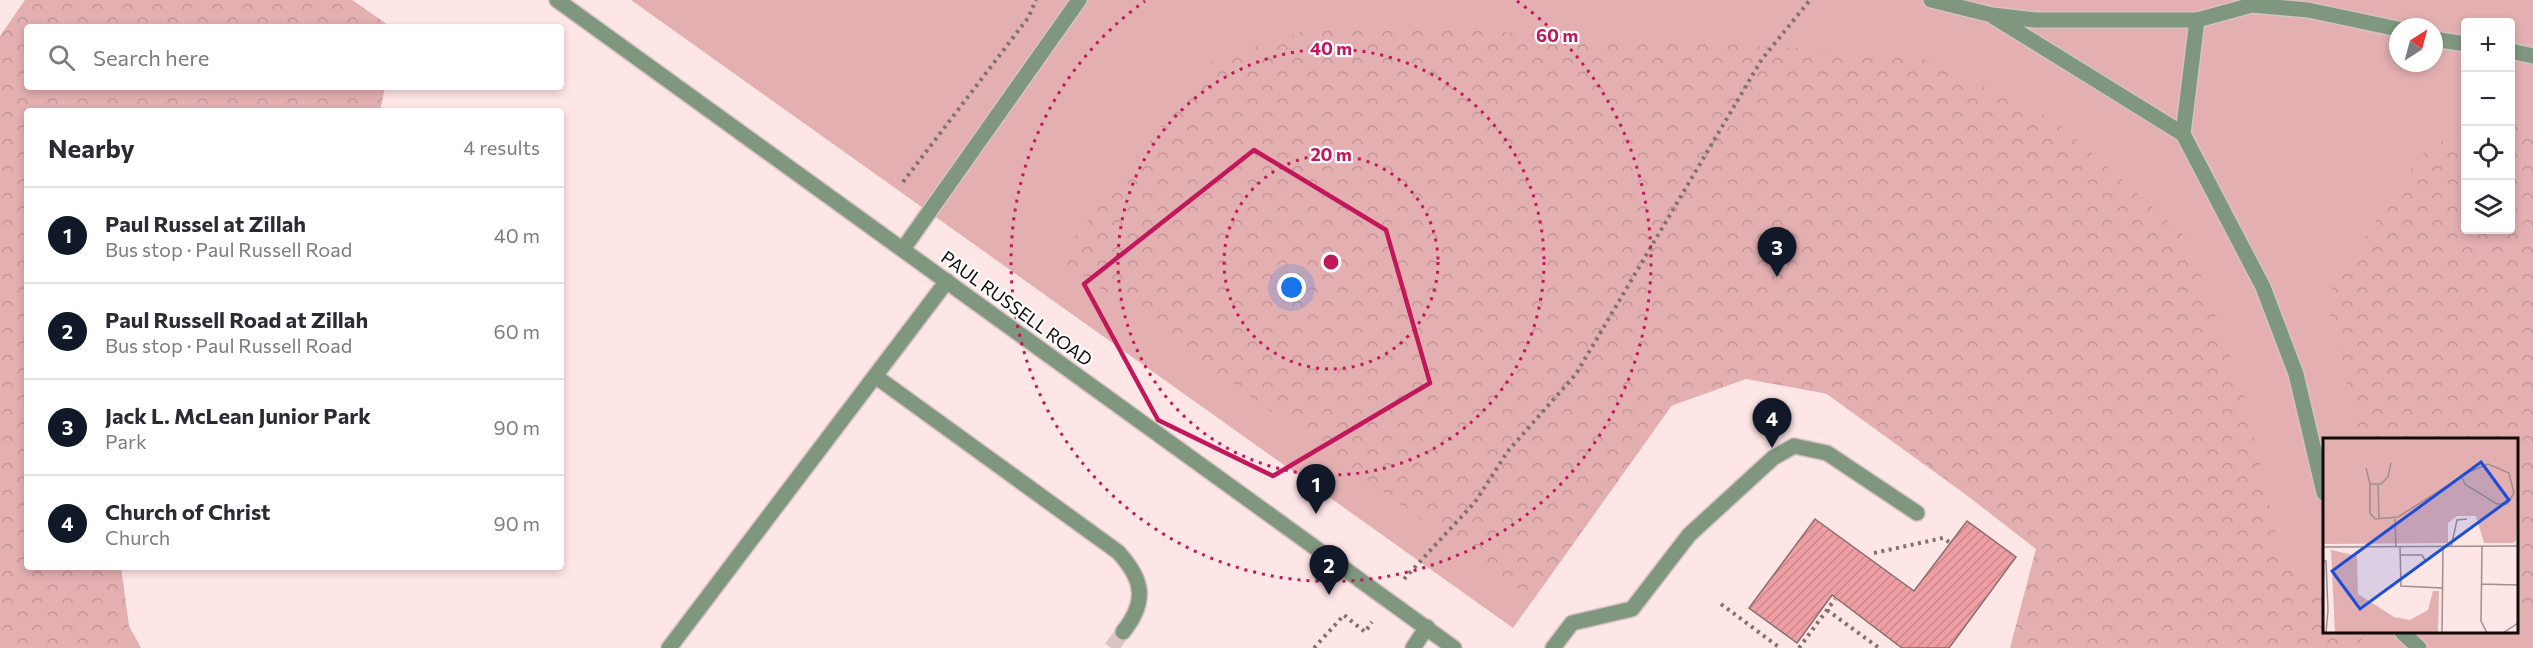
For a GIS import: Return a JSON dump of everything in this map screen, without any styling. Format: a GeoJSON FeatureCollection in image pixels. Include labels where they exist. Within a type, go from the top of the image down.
{"type":"FeatureCollection","features":[{"type":"Feature","properties":{"kind":"street","name":"PAUL RUSSELL ROAD"},"geometry":{"type":"LineString","coordinates":[[557,0],[1454,648]]}},
{"type":"Feature","properties":{"kind":"street"},"geometry":{"type":"LineString","coordinates":[[903,249],[1079,0]]}},
{"type":"Feature","properties":{"kind":"street"},"geometry":{"type":"LineString","coordinates":[[1931,0],[1992,15],[2035,20],[2197,20],[2252,6],[2308,10],[2389,27]]}},
{"type":"Feature","properties":{"kind":"street"},"geometry":{"type":"LineString","coordinates":[[1992,15],[2182,134],[2263,287],[2296,374],[2323,485]]}},
{"type":"Feature","properties":{"kind":"street"},"geometry":{"type":"LineString","coordinates":[[2182,134],[2197,20]]}},
{"type":"Feature","properties":{"kind":"street"},"geometry":{"type":"LineString","coordinates":[[2443,40],[2461,43]]}},
{"type":"Feature","properties":{"kind":"street"},"geometry":{"type":"LineString","coordinates":[[2515,52],[2533,56]]}},
{"type":"Feature","properties":{"kind":"street"},"geometry":{"type":"LineString","coordinates":[[669,648],[946,281]]}},
{"type":"Feature","properties":{"kind":"street"},"geometry":{"type":"LineString","coordinates":[[875,376],[1118,552],[1133,568],[1140,586],[1136,615],[1123,632]]}},
{"type":"Feature","properties":{"kind":"street"},"geometry":{"type":"LineString","coordinates":[[1553,648],[1572,623],[1632,609],[1689,535],[1773,458],[1794,446],[1827,453],[1917,513]]}},
{"type":"Feature","properties":{"kind":"street"},"geometry":{"type":"LineString","coordinates":[[1413,648],[1427,627]]}},
{"type":"Feature","properties":{"kind":"street"},"geometry":{"type":"LineString","coordinates":[[2403,633],[2419,648]]}},
{"type":"Feature","properties":{"kind":"path"},"geometry":{"type":"LineString","coordinates":[[903,182],[1028,18],[1036,0]]}},
{"type":"Feature","properties":{"kind":"path"},"geometry":{"type":"LineString","coordinates":[[1404,579],[1475,502],[1508,451],[1576,374],[1762,60],[1810,0]]}},
{"type":"Feature","properties":{"kind":"path"},"geometry":{"type":"LineString","coordinates":[[1874,553],[1943,538],[1949,542]]}},
{"type":"Feature","properties":{"kind":"path"},"geometry":{"type":"LineString","coordinates":[[1799,648],[1835,599]]}},
{"type":"Feature","properties":{"kind":"path"},"geometry":{"type":"LineString","coordinates":[[1720,604],[1780,648]]}},
{"type":"Feature","properties":{"kind":"path"},"geometry":{"type":"LineString","coordinates":[[1827,610],[1879,648]]}},
{"type":"Feature","properties":{"kind":"path"},"geometry":{"type":"LineString","coordinates":[[1314,648],[1344,615],[1365,632]]}},
{"type":"Feature","properties":{"kind":"highlighted area"},"geometry":{"type":"Polygon","coordinates":[[[1254,150],[1386,230],[1430,383],[1273,476],[1158,420],[1084,284],[1254,150]]]}},
{"type":"Feature","properties":{"kind":"green space"},"geometry":{"type":"Polygon","coordinates":[[[25,0],[352,0],[387,24],[24,24],[24,90],[384,90],[381,108],[24,108],[24,570],[121,570],[129,626],[141,648],[0,648],[0,36],[25,0]]]}},
{"type":"Feature","properties":{"kind":"green space"},"geometry":{"type":"Polygon","coordinates":[[[631,0],[2533,0],[2533,648],[2178,648],[1730,324],[1513,628],[631,0]]]}},
{"type":"Feature","properties":{"kind":"green space"},"geometry":{"type":"Polygon","coordinates":[[[1330,23],[1914,54],[2055,120],[2187,238],[2244,394],[2279,547],[2323,597],[2323,633],[2355,633],[2370,648],[2010,648],[2036,549],[1839,396],[1746,379],[1671,406],[1533,600],[1058,258],[1213,60],[1330,23]]]}},
{"type":"Feature","properties":{"kind":"green space"},"geometry":{"type":"Polygon","coordinates":[[[2515,110],[2533,124],[2533,616],[2518,621],[2518,438],[2359,438],[2326,297],[2418,157],[2461,128],[2461,234],[2515,234],[2515,110]]]}},
{"type":"Feature","properties":{"kind":"building"},"geometry":{"type":"Polygon","coordinates":[[[1815,519],[1914,591],[1967,521],[2016,557],[1949,648],[1902,648],[1832,595],[1797,643],[1749,608],[1815,519]]]}},
{"type":"Feature","properties":{"kind":"tunnel"},"geometry":{"type":"LineString","coordinates":[[1111,648],[1123,632]]}},
{"type":"Feature","properties":{"kind":"place","name":"Jack L. McLean Junior Park"},"geometry":{"type":"Point","coordinates":[1777,277]}},
{"type":"Feature","properties":{"kind":"place","name":"Church of Christ"},"geometry":{"type":"Point","coordinates":[1772,448]}},
{"type":"Feature","properties":{"kind":"place","name":"Paul Russel at Zillah"},"geometry":{"type":"Point","coordinates":[1316,514]}},
{"type":"Feature","properties":{"kind":"place","name":"Paul Russell Road at Zillah"},"geometry":{"type":"Point","coordinates":[1329,595]}}]}
